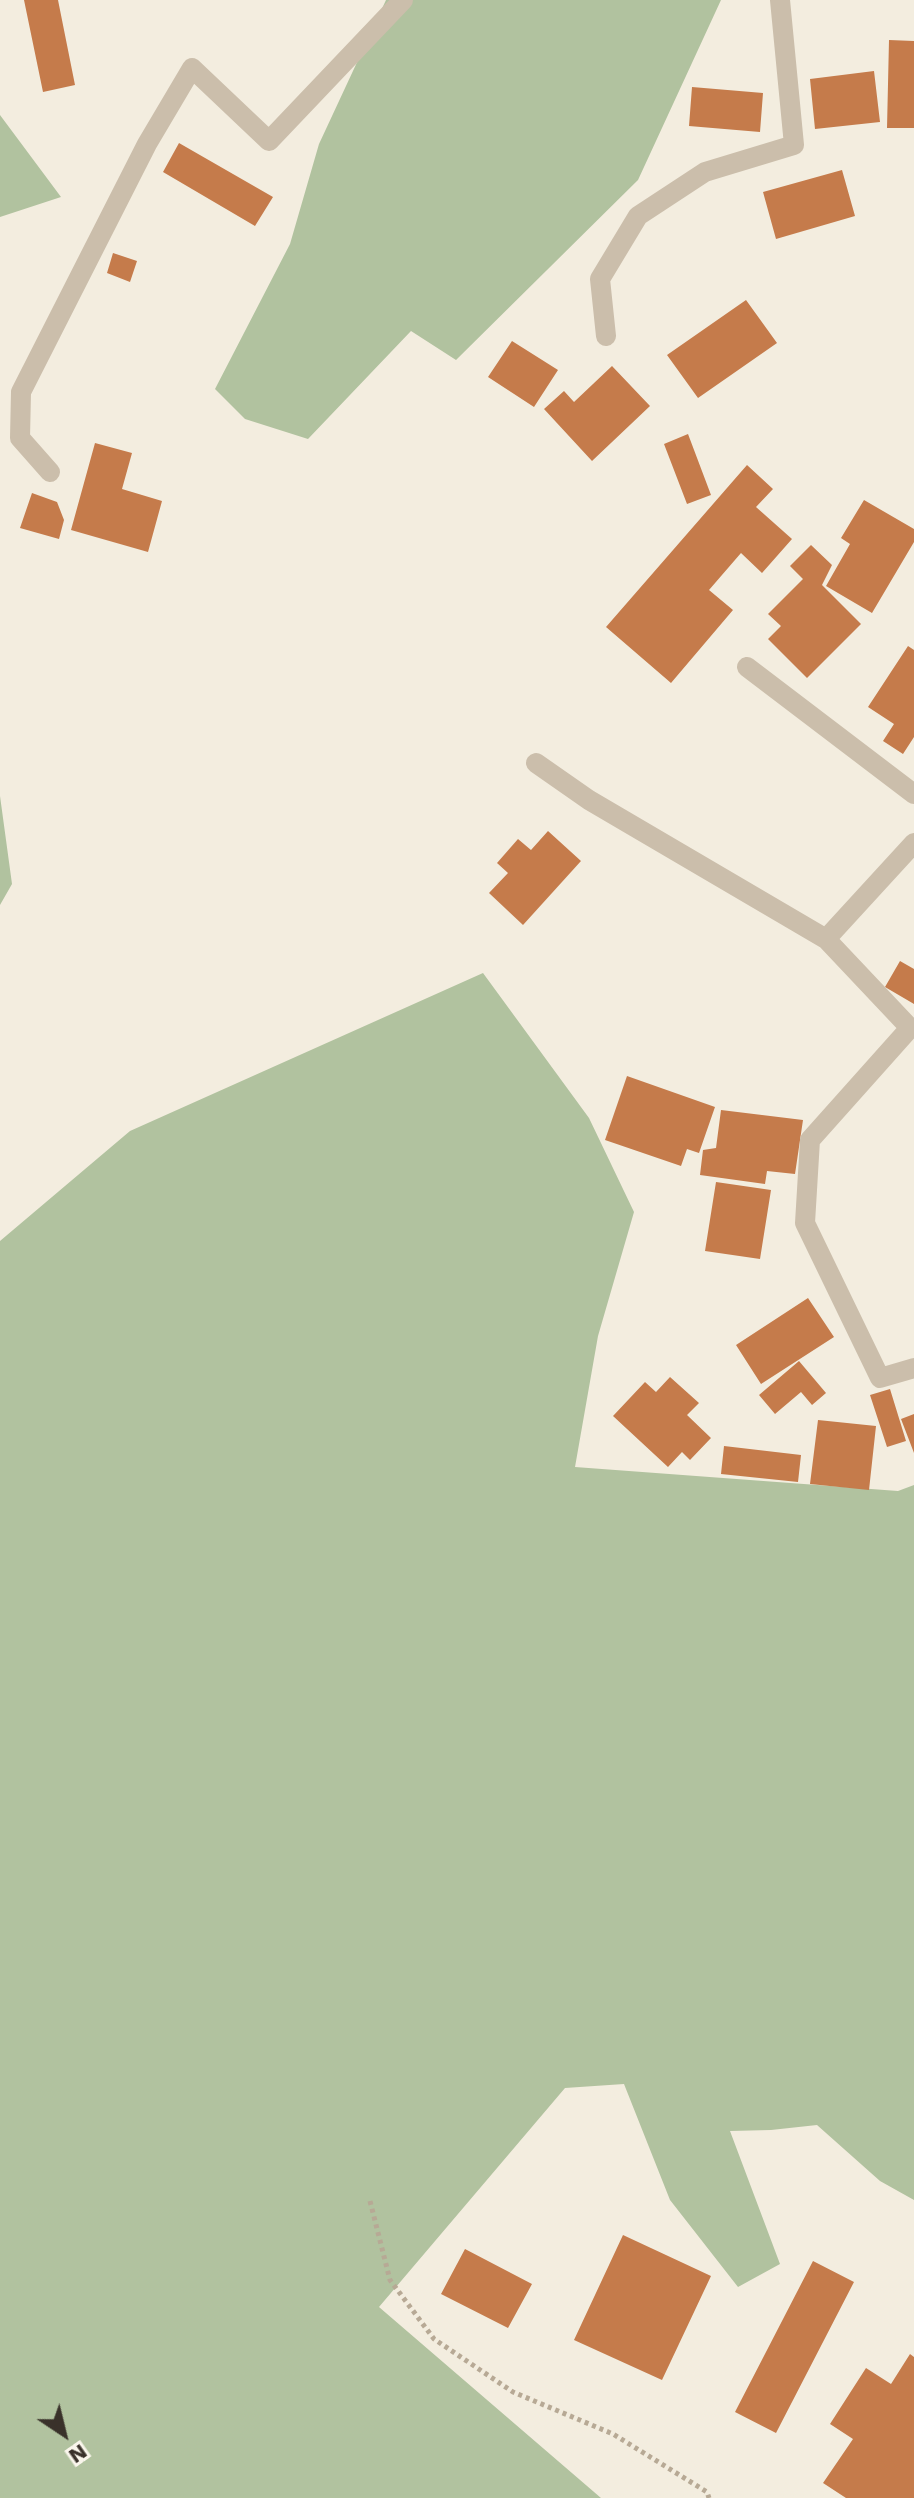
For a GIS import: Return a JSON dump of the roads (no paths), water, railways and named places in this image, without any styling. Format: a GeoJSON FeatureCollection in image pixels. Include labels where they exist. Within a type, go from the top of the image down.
{"type":"FeatureCollection","features":[{"type":"Feature","properties":{"kind":"street"},"geometry":{"type":"LineString","coordinates":[[50,472],[20,438],[21,392],[147,144],[192,68],[269,141],[403,0]]}},
{"type":"Feature","properties":{"kind":"street"},"geometry":{"type":"LineString","coordinates":[[606,336],[600,279],[638,216],[705,172],[794,145],[780,0]]}},
{"type":"Feature","properties":{"kind":"street"},"geometry":{"type":"LineString","coordinates":[[747,667],[914,794]]}},
{"type":"Feature","properties":{"kind":"street"},"geometry":{"type":"LineString","coordinates":[[536,763],[589,800],[826,939],[912,1028],[810,1140],[805,1223],[880,1378],[914,1368]]}},
{"type":"Feature","properties":{"kind":"street"},"geometry":{"type":"LineString","coordinates":[[826,939],[914,843]]}}]}
